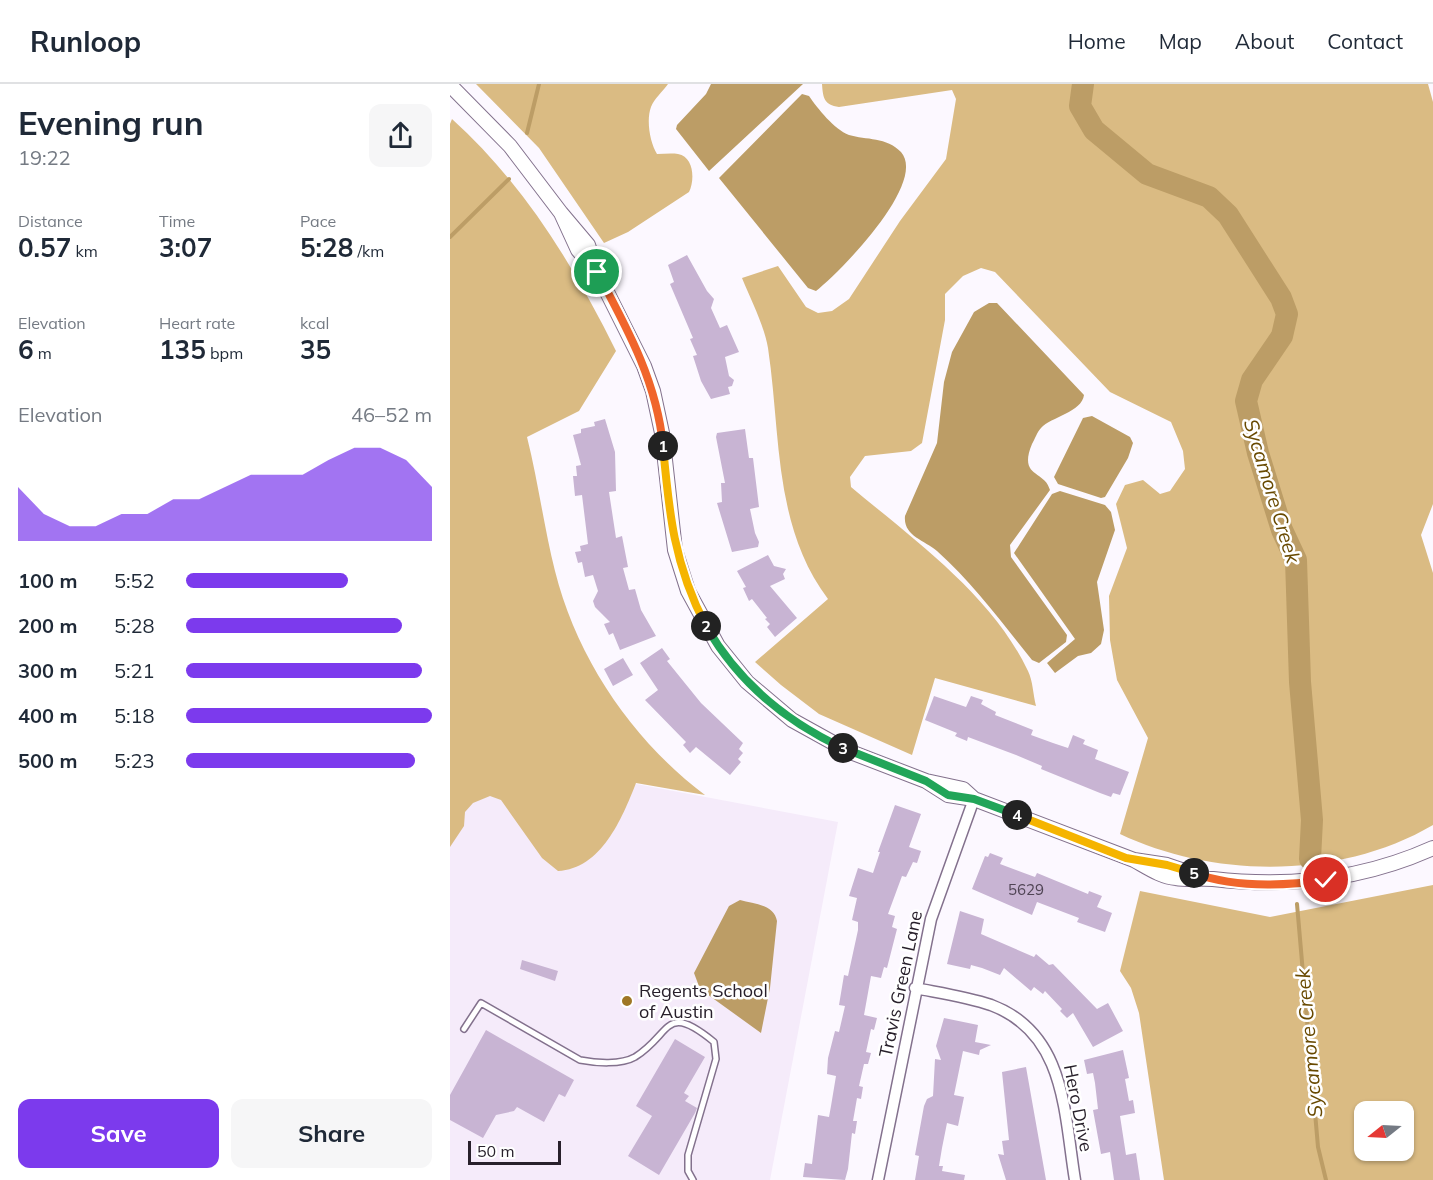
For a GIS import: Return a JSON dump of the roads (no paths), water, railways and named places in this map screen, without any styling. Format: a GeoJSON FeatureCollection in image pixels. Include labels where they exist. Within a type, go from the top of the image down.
{"type":"FeatureCollection","features":[{"type":"Feature","properties":{"kind":"street"},"geometry":{"type":"LineString","coordinates":[[450,85],[510,146],[561,213],[583,237],[597,272],[638,350],[653,392],[662,433],[675,550],[688,591],[718,646],[747,681],[792,720],[848,751],[926,781],[963,789],[974,799],[1134,860],[1167,865],[1208,879],[1260,884],[1307,883],[1376,869],[1433,848]]}},
{"type":"Feature","properties":{"kind":"street","name":"Travis Green Lane"},"geometry":{"type":"LineString","coordinates":[[878,1180],[915,988],[940,889],[974,799]]}},
{"type":"Feature","properties":{"kind":"street","name":"Hero Drive"},"geometry":{"type":"LineString","coordinates":[[915,988],[989,1005],[1015,1017],[1037,1037],[1049,1053],[1056,1072],[1075,1180]]}},
{"type":"Feature","properties":{"kind":"lane"},"geometry":{"type":"LineString","coordinates":[[464,1029],[481,1003],[580,1060],[598,1064],[634,1058],[665,1027],[681,1023],[696,1027],[714,1042],[716,1059],[688,1155],[688,1171],[693,1180]]}},
{"type":"Feature","properties":{"kind":"waterway"},"geometry":{"type":"LineString","coordinates":[[527,133],[539,84]]}},
{"type":"Feature","properties":{"kind":"waterway","name":"Sycamore Creek"},"geometry":{"type":"LineString","coordinates":[[1083,84],[1080,106],[1094,130],[1147,174],[1209,197],[1228,215],[1281,298],[1287,314],[1282,336],[1252,380],[1246,401],[1258,453],[1282,530],[1296,560],[1300,682],[1312,820],[1310,859]]}},
{"type":"Feature","properties":{"kind":"waterway"},"geometry":{"type":"LineString","coordinates":[[450,237],[509,179]]}},
{"type":"Feature","properties":{"kind":"waterway","name":"Sycamore Creek"},"geometry":{"type":"LineString","coordinates":[[1297,904],[1318,1147],[1326,1180]]}},
{"type":"Feature","properties":{"kind":"place","name":"Regents School of Austin"},"geometry":{"type":"Point","coordinates":[627,1001]}}]}
